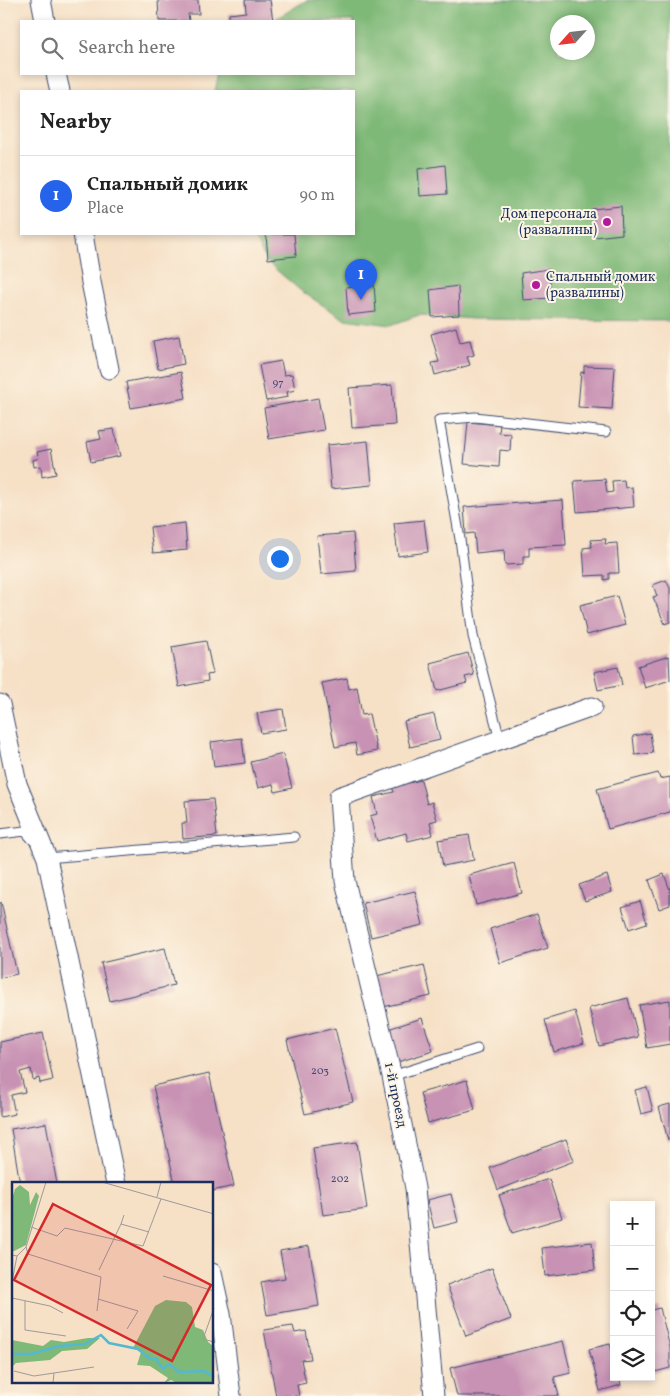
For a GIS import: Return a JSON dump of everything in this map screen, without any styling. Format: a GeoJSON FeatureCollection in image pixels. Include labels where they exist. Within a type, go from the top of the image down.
{"type":"FeatureCollection","features":[{"type":"Feature","properties":{"kind":"street"},"geometry":{"type":"LineString","coordinates":[[41,0],[46,20]]}},
{"type":"Feature","properties":{"kind":"street"},"geometry":{"type":"LineString","coordinates":[[56,75],[60,90]]}},
{"type":"Feature","properties":{"kind":"street"},"geometry":{"type":"LineString","coordinates":[[83,235],[109,369]]}},
{"type":"Feature","properties":{"kind":"street"},"geometry":{"type":"LineString","coordinates":[[0,704],[17,784],[48,858],[116,1182]]}},
{"type":"Feature","properties":{"kind":"street"},"geometry":{"type":"LineString","coordinates":[[500,740],[592,707]]}},
{"type":"Feature","properties":{"kind":"street","name":"1-й проезд"},"geometry":{"type":"LineString","coordinates":[[434,1396],[435,1385],[415,1188],[392,1076],[345,881],[339,797],[500,740]]}},
{"type":"Feature","properties":{"kind":"street"},"geometry":{"type":"LineString","coordinates":[[214,1282],[221,1314],[231,1396]]}},
{"type":"Feature","properties":{"kind":"lane"},"geometry":{"type":"LineString","coordinates":[[500,740],[474,636],[460,538],[439,420],[475,417],[606,432]]}},
{"type":"Feature","properties":{"kind":"lane"},"geometry":{"type":"LineString","coordinates":[[0,834],[25,831],[48,858],[294,838]]}},
{"type":"Feature","properties":{"kind":"lane"},"geometry":{"type":"LineString","coordinates":[[392,1076],[476,1049]]}},
{"type":"Feature","properties":{"kind":"green space"},"geometry":{"type":"Polygon","coordinates":[[[307,0],[670,0],[670,321],[473,319],[419,315],[391,325],[344,319],[301,291],[267,262],[253,235],[355,235],[355,90],[215,90],[219,75],[355,75],[355,20],[274,20],[307,0]]]}},
{"type":"Feature","properties":{"kind":"building"},"geometry":{"type":"Polygon","coordinates":[[[158,0],[198,0],[199,14],[188,14],[189,20],[159,20],[158,0]]]}},
{"type":"Feature","properties":{"kind":"building"},"geometry":{"type":"Polygon","coordinates":[[[245,0],[270,0],[273,20],[229,20],[229,14],[246,12],[245,0]]]}},
{"type":"Feature","properties":{"kind":"building"},"geometry":{"type":"Polygon","coordinates":[[[445,165],[447,194],[420,196],[418,169],[445,165]]]}},
{"type":"Feature","properties":{"kind":"building","name":"Дом персонала (развалины)"},"geometry":{"type":"Polygon","coordinates":[[[621,206],[622,234],[595,237],[592,209],[621,206]]]}},
{"type":"Feature","properties":{"kind":"building"},"geometry":{"type":"Polygon","coordinates":[[[266,235],[294,235],[296,256],[268,259],[266,235]]]}},
{"type":"Feature","properties":{"kind":"building","name":"Спальный домик (развалины)"},"geometry":{"type":"Polygon","coordinates":[[[549,269],[551,298],[523,300],[521,273],[549,269]]]}},
{"type":"Feature","properties":{"kind":"building"},"geometry":{"type":"Polygon","coordinates":[[[374,284],[376,312],[348,315],[346,287],[374,284]]]}},
{"type":"Feature","properties":{"kind":"building"},"geometry":{"type":"Polygon","coordinates":[[[458,286],[459,315],[432,317],[430,290],[458,286]]]}},
{"type":"Feature","properties":{"kind":"building"},"geometry":{"type":"Polygon","coordinates":[[[456,327],[460,342],[470,340],[474,355],[467,357],[470,365],[435,375],[432,363],[439,362],[431,334],[456,327]]]}},
{"type":"Feature","properties":{"kind":"building"},"geometry":{"type":"Polygon","coordinates":[[[179,336],[184,364],[158,369],[153,341],[179,336]]]}},
{"type":"Feature","properties":{"kind":"building"},"geometry":{"type":"Polygon","coordinates":[[[281,361],[284,375],[292,374],[295,390],[287,392],[288,397],[266,401],[259,365],[281,361]]]}},
{"type":"Feature","properties":{"kind":"building"},"geometry":{"type":"Polygon","coordinates":[[[584,366],[615,367],[612,409],[578,407],[581,372],[584,373],[584,366]]]}},
{"type":"Feature","properties":{"kind":"building"},"geometry":{"type":"Polygon","coordinates":[[[181,372],[186,398],[131,408],[126,382],[181,372]]]}},
{"type":"Feature","properties":{"kind":"building"},"geometry":{"type":"Polygon","coordinates":[[[392,385],[395,425],[352,428],[349,388],[392,385]]]}},
{"type":"Feature","properties":{"kind":"building"},"geometry":{"type":"Polygon","coordinates":[[[318,398],[324,430],[269,439],[264,408],[318,398]]]}},
{"type":"Feature","properties":{"kind":"building"},"geometry":{"type":"Polygon","coordinates":[[[468,422],[500,425],[499,433],[511,434],[510,451],[500,450],[499,467],[464,464],[468,422]]]}},
{"type":"Feature","properties":{"kind":"building"},"geometry":{"type":"Polygon","coordinates":[[[114,429],[120,456],[91,462],[87,442],[101,439],[99,431],[114,429]]]}},
{"type":"Feature","properties":{"kind":"building"},"geometry":{"type":"Polygon","coordinates":[[[368,441],[372,485],[331,489],[327,445],[368,441]]]}},
{"type":"Feature","properties":{"kind":"building"},"geometry":{"type":"Polygon","coordinates":[[[51,449],[56,474],[42,477],[41,466],[34,467],[33,460],[39,458],[37,452],[51,449]]]}},
{"type":"Feature","properties":{"kind":"building"},"geometry":{"type":"Polygon","coordinates":[[[605,479],[607,493],[613,492],[612,481],[624,480],[625,488],[632,487],[634,507],[577,512],[574,481],[605,479]]]}},
{"type":"Feature","properties":{"kind":"building"},"geometry":{"type":"Polygon","coordinates":[[[563,500],[566,545],[529,547],[529,556],[523,556],[523,564],[505,565],[504,550],[476,553],[474,533],[466,534],[464,507],[563,500]]]}},
{"type":"Feature","properties":{"kind":"building"},"geometry":{"type":"Polygon","coordinates":[[[424,520],[428,552],[398,556],[394,523],[424,520]]]}},
{"type":"Feature","properties":{"kind":"building"},"geometry":{"type":"Polygon","coordinates":[[[185,523],[187,550],[153,553],[150,527],[185,523]]]}},
{"type":"Feature","properties":{"kind":"building"},"geometry":{"type":"Polygon","coordinates":[[[353,533],[356,571],[321,574],[317,536],[353,533]]]}},
{"type":"Feature","properties":{"kind":"building"},"geometry":{"type":"Polygon","coordinates":[[[606,539],[605,544],[617,543],[619,573],[609,573],[609,579],[604,580],[604,575],[585,576],[583,548],[592,547],[591,540],[606,539]]]}},
{"type":"Feature","properties":{"kind":"building"},"geometry":{"type":"Polygon","coordinates":[[[666,580],[670,588],[670,622],[665,624],[653,597],[657,596],[653,585],[666,580]]]}},
{"type":"Feature","properties":{"kind":"building"},"geometry":{"type":"Polygon","coordinates":[[[617,596],[625,625],[587,635],[580,605],[617,596]]]}},
{"type":"Feature","properties":{"kind":"building"},"geometry":{"type":"Polygon","coordinates":[[[206,641],[213,674],[207,675],[208,681],[179,687],[172,647],[206,641]]]}},
{"type":"Feature","properties":{"kind":"building"},"geometry":{"type":"Polygon","coordinates":[[[468,653],[474,675],[465,677],[467,683],[437,691],[430,663],[468,653]]]}},
{"type":"Feature","properties":{"kind":"building"},"geometry":{"type":"Polygon","coordinates":[[[669,656],[670,680],[645,688],[638,666],[669,656]]]}},
{"type":"Feature","properties":{"kind":"building"},"geometry":{"type":"Polygon","coordinates":[[[618,667],[622,685],[598,690],[594,672],[618,667]]]}},
{"type":"Feature","properties":{"kind":"building"},"geometry":{"type":"Polygon","coordinates":[[[347,678],[349,689],[357,687],[362,715],[369,714],[377,751],[357,755],[355,743],[335,747],[322,683],[347,678]]]}},
{"type":"Feature","properties":{"kind":"building"},"geometry":{"type":"Polygon","coordinates":[[[283,709],[286,729],[261,733],[257,713],[283,709]]]}},
{"type":"Feature","properties":{"kind":"building"},"geometry":{"type":"Polygon","coordinates":[[[434,714],[440,740],[410,747],[404,721],[434,714]]]}},
{"type":"Feature","properties":{"kind":"building"},"geometry":{"type":"Polygon","coordinates":[[[650,733],[653,753],[635,755],[633,736],[650,733]]]}},
{"type":"Feature","properties":{"kind":"building"},"geometry":{"type":"Polygon","coordinates":[[[242,738],[245,763],[214,767],[211,742],[242,738]]]}},
{"type":"Feature","properties":{"kind":"building"},"geometry":{"type":"Polygon","coordinates":[[[283,754],[292,788],[275,792],[273,784],[258,788],[251,762],[283,754]]]}},
{"type":"Feature","properties":{"kind":"building"},"geometry":{"type":"Polygon","coordinates":[[[658,773],[660,779],[670,777],[670,812],[608,829],[597,789],[658,773]]]}},
{"type":"Feature","properties":{"kind":"building"},"geometry":{"type":"Polygon","coordinates":[[[421,780],[427,804],[432,802],[437,820],[430,822],[433,835],[408,841],[406,833],[377,841],[370,816],[377,814],[373,797],[394,792],[392,787],[421,780]]]}},
{"type":"Feature","properties":{"kind":"building"},"geometry":{"type":"Polygon","coordinates":[[[213,799],[217,836],[183,839],[182,823],[187,823],[185,801],[213,799]]]}},
{"type":"Feature","properties":{"kind":"building"},"geometry":{"type":"Polygon","coordinates":[[[469,835],[474,860],[443,866],[438,840],[469,835]]]}},
{"type":"Feature","properties":{"kind":"building"},"geometry":{"type":"Polygon","coordinates":[[[514,863],[522,893],[476,905],[469,875],[514,863]]]}},
{"type":"Feature","properties":{"kind":"building"},"geometry":{"type":"Polygon","coordinates":[[[664,874],[670,890],[670,905],[659,909],[649,880],[664,874]]]}},
{"type":"Feature","properties":{"kind":"building"},"geometry":{"type":"Polygon","coordinates":[[[607,875],[612,892],[585,901],[579,885],[607,875]]]}},
{"type":"Feature","properties":{"kind":"building"},"geometry":{"type":"Polygon","coordinates":[[[415,891],[423,925],[371,937],[363,903],[415,891]]]}},
{"type":"Feature","properties":{"kind":"building"},"geometry":{"type":"Polygon","coordinates":[[[640,901],[647,923],[629,929],[622,907],[640,901]]]}},
{"type":"Feature","properties":{"kind":"building"},"geometry":{"type":"Polygon","coordinates":[[[0,903],[17,974],[0,978],[0,903]]]}},
{"type":"Feature","properties":{"kind":"building"},"geometry":{"type":"Polygon","coordinates":[[[537,914],[548,948],[500,963],[490,929],[537,914]]]}},
{"type":"Feature","properties":{"kind":"building"},"geometry":{"type":"Polygon","coordinates":[[[165,948],[174,985],[110,1001],[101,963],[165,948]]]}},
{"type":"Feature","properties":{"kind":"building"},"geometry":{"type":"Polygon","coordinates":[[[424,965],[431,996],[383,1007],[376,976],[424,965]]]}},
{"type":"Feature","properties":{"kind":"building"},"geometry":{"type":"Polygon","coordinates":[[[628,998],[638,1037],[599,1046],[589,1008],[628,998]]]}},
{"type":"Feature","properties":{"kind":"building"},"geometry":{"type":"Polygon","coordinates":[[[670,1000],[670,1044],[647,1048],[639,1005],[670,1000]]]}},
{"type":"Feature","properties":{"kind":"building"},"geometry":{"type":"Polygon","coordinates":[[[575,1011],[584,1043],[554,1052],[545,1020],[575,1011]]]}},
{"type":"Feature","properties":{"kind":"building"},"geometry":{"type":"Polygon","coordinates":[[[422,1018],[433,1051],[398,1062],[388,1029],[422,1018]]]}},
{"type":"Feature","properties":{"kind":"building"},"geometry":{"type":"Polygon","coordinates":[[[335,1028],[353,1102],[305,1114],[287,1040],[335,1028]]]}},
{"type":"Feature","properties":{"kind":"building"},"geometry":{"type":"Polygon","coordinates":[[[43,1033],[53,1080],[40,1083],[39,1078],[33,1080],[31,1069],[20,1072],[25,1092],[11,1095],[15,1114],[0,1117],[0,1042],[43,1033]]]}},
{"type":"Feature","properties":{"kind":"building"},"geometry":{"type":"Polygon","coordinates":[[[209,1073],[234,1186],[214,1191],[214,1182],[175,1182],[153,1086],[209,1073]]]}},
{"type":"Feature","properties":{"kind":"building"},"geometry":{"type":"Polygon","coordinates":[[[467,1080],[475,1110],[428,1123],[420,1093],[467,1080]]]}},
{"type":"Feature","properties":{"kind":"building"},"geometry":{"type":"Polygon","coordinates":[[[647,1087],[653,1111],[641,1114],[635,1090],[647,1087]]]}},
{"type":"Feature","properties":{"kind":"building"},"geometry":{"type":"Polygon","coordinates":[[[670,1104],[670,1139],[668,1140],[659,1107],[670,1104]]]}},
{"type":"Feature","properties":{"kind":"building"},"geometry":{"type":"Polygon","coordinates":[[[46,1123],[57,1182],[20,1182],[11,1129],[46,1123]]]}},
{"type":"Feature","properties":{"kind":"building"},"geometry":{"type":"Polygon","coordinates":[[[566,1139],[574,1161],[498,1190],[490,1168],[566,1139]]]}},
{"type":"Feature","properties":{"kind":"building"},"geometry":{"type":"Polygon","coordinates":[[[357,1142],[367,1209],[323,1215],[313,1148],[357,1142]]]}},
{"type":"Feature","properties":{"kind":"building"},"geometry":{"type":"Polygon","coordinates":[[[549,1179],[562,1218],[512,1233],[499,1195],[549,1179]]]}},
{"type":"Feature","properties":{"kind":"building"},"geometry":{"type":"Polygon","coordinates":[[[451,1194],[458,1222],[434,1228],[427,1200],[451,1194]]]}},
{"type":"Feature","properties":{"kind":"building"},"geometry":{"type":"Polygon","coordinates":[[[592,1242],[595,1270],[545,1276],[542,1248],[592,1242]]]}},
{"type":"Feature","properties":{"kind":"building"},"geometry":{"type":"Polygon","coordinates":[[[309,1246],[319,1306],[267,1315],[261,1282],[285,1278],[280,1251],[309,1246]]]}},
{"type":"Feature","properties":{"kind":"building"},"geometry":{"type":"Polygon","coordinates":[[[492,1268],[511,1319],[466,1336],[447,1285],[492,1268]]]}},
{"type":"Feature","properties":{"kind":"building"},"geometry":{"type":"Polygon","coordinates":[[[660,1308],[670,1348],[670,1368],[655,1372],[655,1336],[655,1309],[660,1308]]]}},
{"type":"Feature","properties":{"kind":"building"},"geometry":{"type":"Polygon","coordinates":[[[293,1326],[295,1333],[306,1331],[311,1359],[301,1360],[306,1383],[297,1385],[299,1396],[276,1396],[264,1330],[293,1326]]]}},
{"type":"Feature","properties":{"kind":"building"},"geometry":{"type":"Polygon","coordinates":[[[563,1341],[571,1373],[554,1377],[559,1396],[457,1396],[450,1368],[563,1341]]]}},
{"type":"Feature","properties":{"kind":"building"},"geometry":{"type":"Polygon","coordinates":[[[610,1344],[610,1381],[620,1381],[621,1385],[600,1391],[589,1349],[610,1344]]]}},
{"type":"Feature","properties":{"kind":"place","name":"Дом персонала (развалины)"},"geometry":{"type":"Point","coordinates":[607,222]}},
{"type":"Feature","properties":{"kind":"place","name":"Спальный домик (развалины)"},"geometry":{"type":"Point","coordinates":[536,285]}},
{"type":"Feature","properties":{"kind":"place","name":"Спальный домик"},"geometry":{"type":"Point","coordinates":[361,300]}}]}
